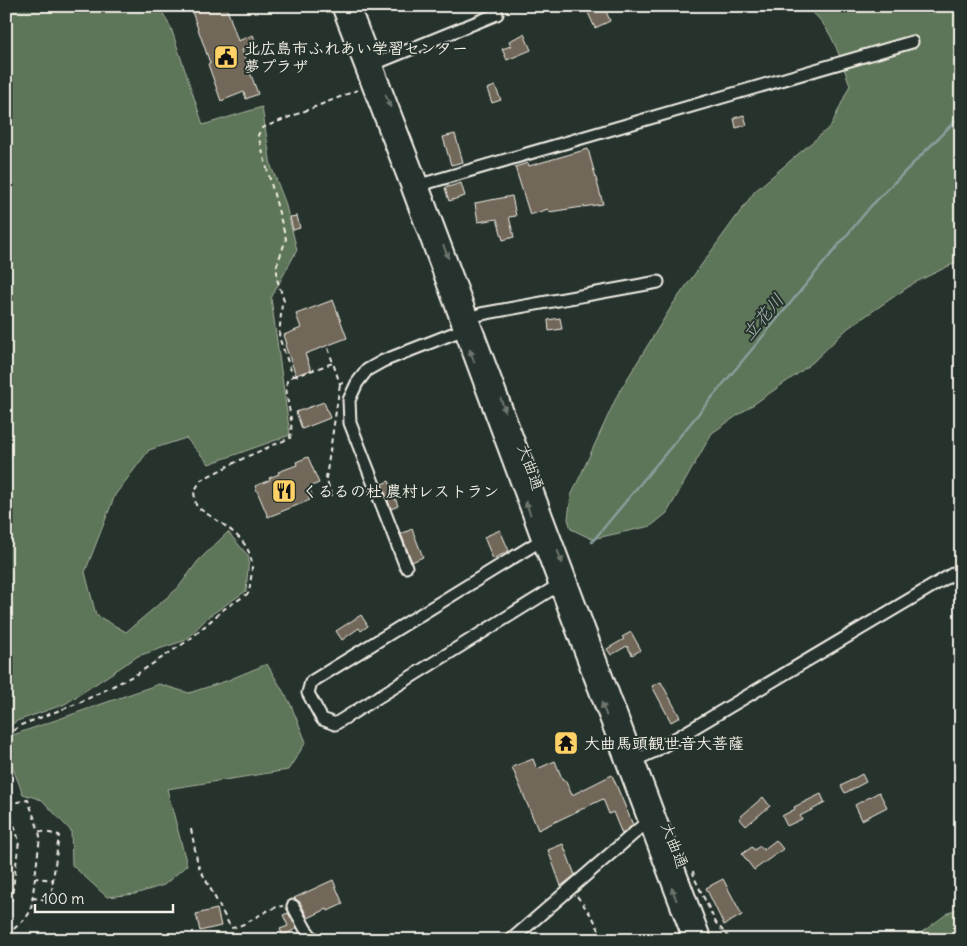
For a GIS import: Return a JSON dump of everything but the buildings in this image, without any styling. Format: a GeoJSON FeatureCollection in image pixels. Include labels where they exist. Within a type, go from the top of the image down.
{"type":"FeatureCollection","features":[{"type":"Feature","properties":{"kind":"main road","name":"大曲通"},"geometry":{"type":"LineString","coordinates":[[339,6],[369,86],[471,318],[601,666],[648,822],[691,940]]}},
{"type":"Feature","properties":{"kind":"main road","name":"大曲通"},"geometry":{"type":"LineString","coordinates":[[352,6],[374,64],[462,330],[540,541],[704,940]]}},
{"type":"Feature","properties":{"kind":"street"},"geometry":{"type":"LineString","coordinates":[[374,64],[497,14]]}},
{"type":"Feature","properties":{"kind":"street"},"geometry":{"type":"LineString","coordinates":[[415,187],[912,42]]}},
{"type":"Feature","properties":{"kind":"street"},"geometry":{"type":"LineString","coordinates":[[406,567],[350,423],[349,400],[357,383],[367,370],[383,361],[462,330],[471,318],[481,314],[658,282]]}},
{"type":"Feature","properties":{"kind":"street"},"geometry":{"type":"LineString","coordinates":[[540,541],[311,682],[308,693],[322,719],[335,724],[557,586]]}},
{"type":"Feature","properties":{"kind":"street"},"geometry":{"type":"LineString","coordinates":[[631,762],[653,752],[961,570]]}},
{"type":"Feature","properties":{"kind":"street"},"geometry":{"type":"LineString","coordinates":[[511,940],[648,822]]}},
{"type":"Feature","properties":{"kind":"street"},"geometry":{"type":"LineString","coordinates":[[293,906],[306,930],[314,940]]}},
{"type":"Feature","properties":{"kind":"path"},"geometry":{"type":"LineString","coordinates":[[293,376],[279,338],[282,303],[284,301],[277,279],[277,265],[286,239],[258,135],[262,128],[369,86]]}},
{"type":"Feature","properties":{"kind":"path"},"geometry":{"type":"LineString","coordinates":[[328,348],[340,384],[326,478],[332,496]]}},
{"type":"Feature","properties":{"kind":"path"},"geometry":{"type":"LineString","coordinates":[[6,736],[21,725],[81,702],[137,674],[189,640],[224,609],[249,593],[252,567],[246,546],[239,536],[196,505],[194,492],[201,480],[246,456],[290,438],[293,426],[286,389],[287,381],[293,376],[333,363]]}},
{"type":"Feature","properties":{"kind":"path"},"geometry":{"type":"LineString","coordinates":[[340,384],[348,381],[357,383]]}},
{"type":"Feature","properties":{"kind":"path"},"geometry":{"type":"LineString","coordinates":[[6,800],[19,841],[11,904],[6,908]]}},
{"type":"Feature","properties":{"kind":"path"},"geometry":{"type":"LineString","coordinates":[[7,935],[26,918],[31,910],[40,837],[28,800],[8,804]]}},
{"type":"Feature","properties":{"kind":"path"},"geometry":{"type":"LineString","coordinates":[[191,829],[198,865],[231,928],[241,926],[276,907],[293,906]]}},
{"type":"Feature","properties":{"kind":"path"},"geometry":{"type":"LineString","coordinates":[[32,898],[51,900],[59,835],[39,831]]}},
{"type":"Feature","properties":{"kind":"path"},"geometry":{"type":"LineString","coordinates":[[693,871],[716,923],[731,940]]}},
{"type":"Feature","properties":{"kind":"path"},"geometry":{"type":"LineString","coordinates":[[35,878],[53,880]]}},
{"type":"Feature","properties":{"kind":"path"},"geometry":{"type":"LineString","coordinates":[[572,888],[593,918],[604,940]]}},
{"type":"Feature","properties":{"kind":"green space"},"geometry":{"type":"Polygon","coordinates":[[[6,6],[159,6],[171,28],[203,125],[262,107],[271,166],[285,202],[297,250],[271,298],[290,435],[209,464],[186,438],[149,450],[115,495],[85,572],[96,615],[126,632],[178,588],[198,561],[228,532],[249,557],[246,591],[209,616],[186,640],[138,656],[65,704],[17,721],[6,728],[6,6]]]}},
{"type":"Feature","properties":{"kind":"green space"},"geometry":{"type":"Polygon","coordinates":[[[804,6],[961,6],[961,260],[914,283],[848,328],[813,362],[712,433],[667,513],[651,526],[592,539],[571,529],[568,519],[571,496],[618,394],[673,304],[755,191],[831,126],[850,85],[828,31],[814,13],[804,6]]]}},
{"type":"Feature","properties":{"kind":"green space"},"geometry":{"type":"Polygon","coordinates":[[[267,664],[290,703],[306,742],[288,770],[167,789],[187,865],[164,885],[135,894],[107,897],[72,865],[71,831],[42,800],[23,794],[6,751],[6,743],[10,736],[159,684],[189,693],[226,681],[267,664]]]}},
{"type":"Feature","properties":{"kind":"green space"},"geometry":{"type":"Polygon","coordinates":[[[961,907],[961,940],[903,940],[922,932],[945,915],[961,907]]]}},
{"type":"Feature","properties":{"kind":"waterway","name":"立花川"},"geometry":{"type":"LineString","coordinates":[[592,542],[871,206],[961,115]]}},
{"type":"Feature","properties":{"kind":"place","name":"北広島市ふれあい学習センター 夢プラザ"},"geometry":{"type":"Point","coordinates":[226,57]}},
{"type":"Feature","properties":{"kind":"place","name":"くるるの杜 農村レストラン"},"geometry":{"type":"Point","coordinates":[284,491]}},
{"type":"Feature","properties":{"kind":"place","name":"大曲馬頭観世音大菩薩"},"geometry":{"type":"Point","coordinates":[566,743]}}]}
